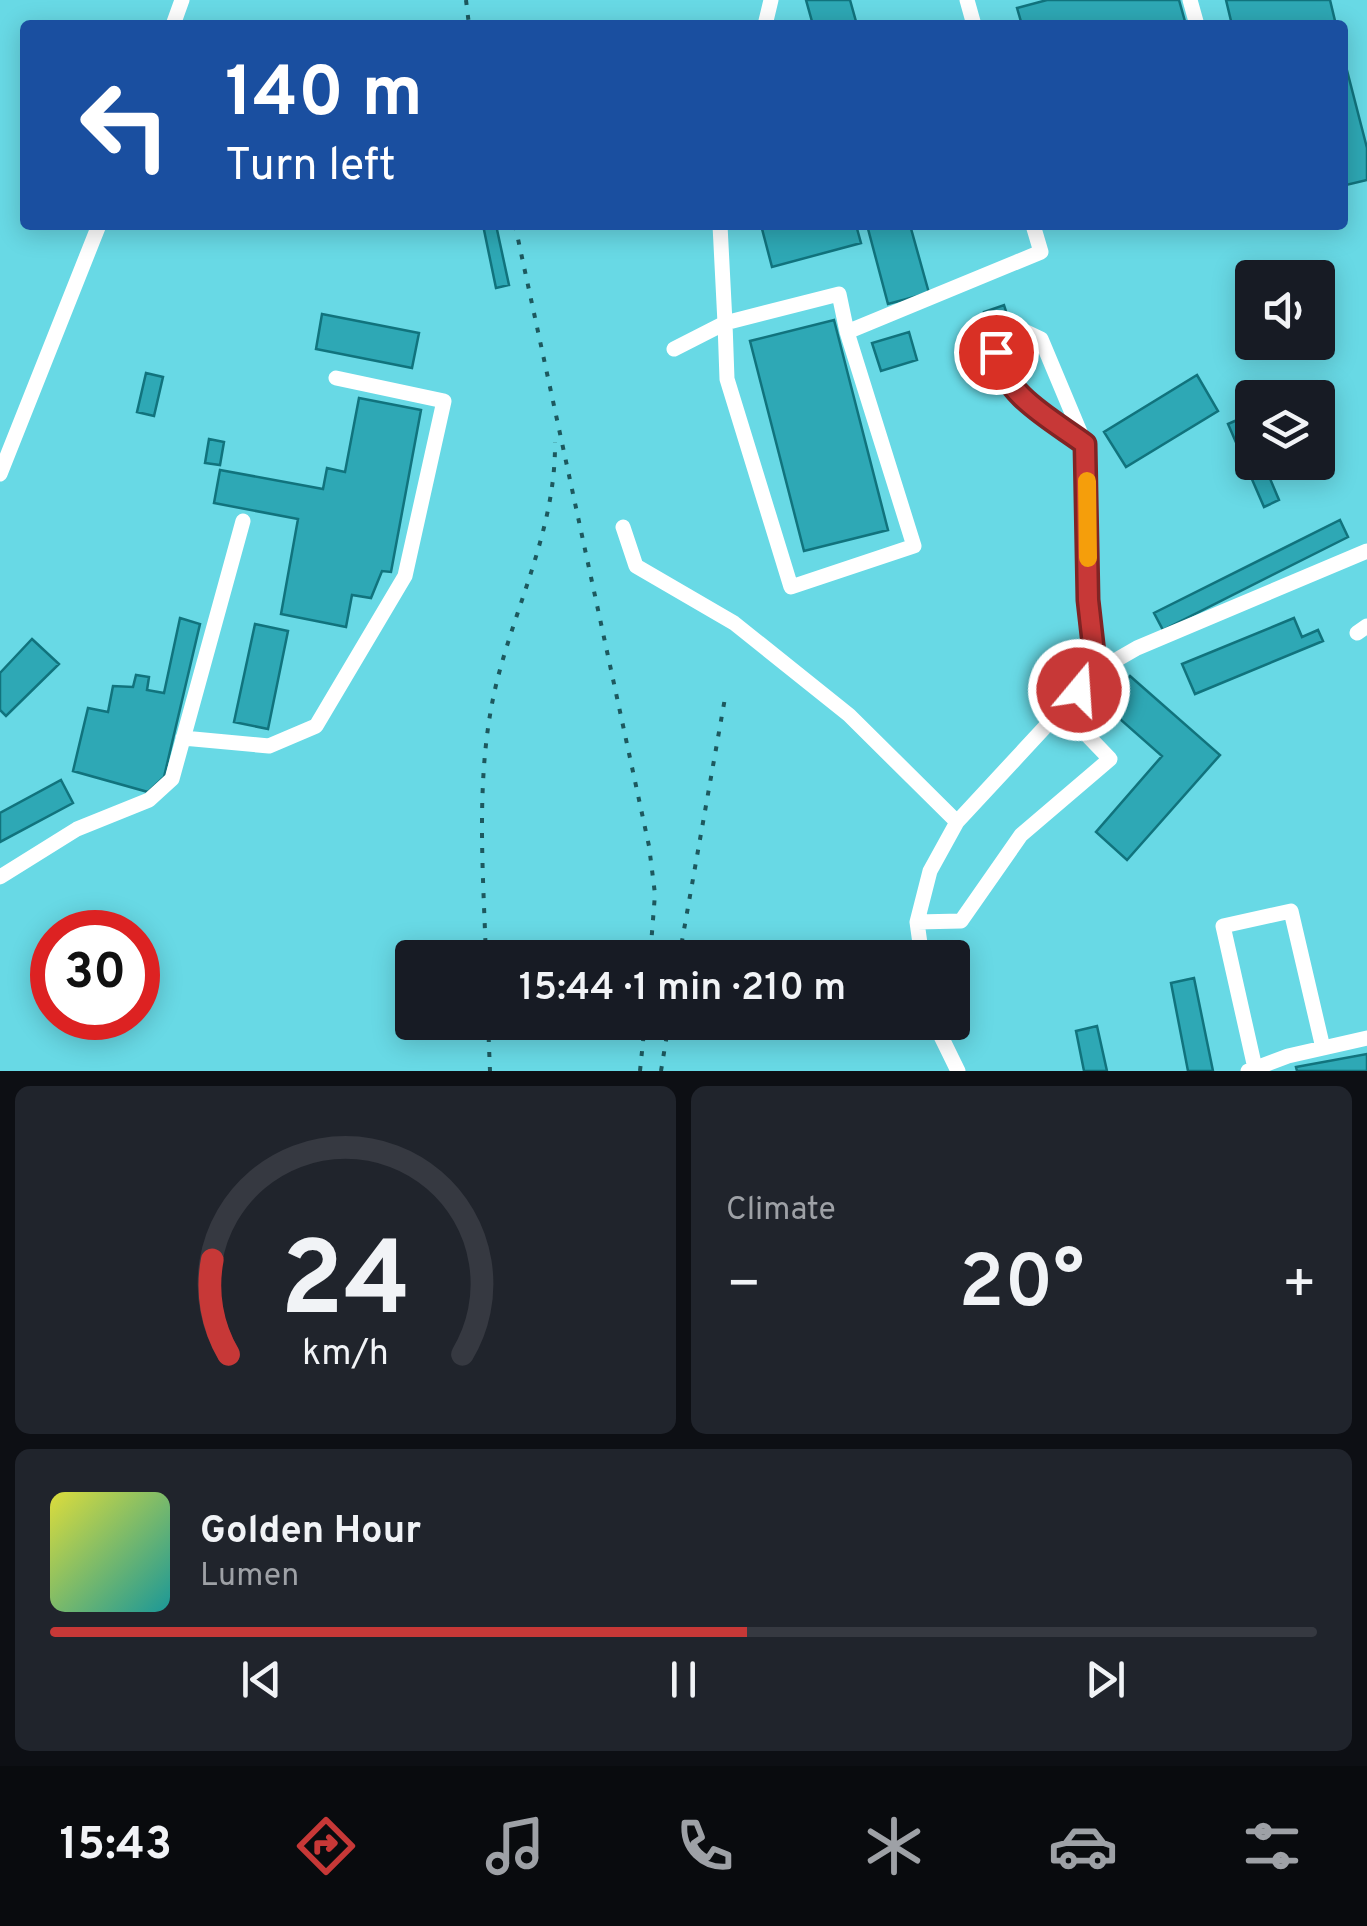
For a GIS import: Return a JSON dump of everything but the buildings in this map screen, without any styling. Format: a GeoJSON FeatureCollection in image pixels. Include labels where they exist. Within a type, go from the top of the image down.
{"type":"FeatureCollection","features":[{"type":"Feature","properties":{"kind":"street"},"geometry":{"type":"LineString","coordinates":[[0,474],[97,230]]}},
{"type":"Feature","properties":{"kind":"street"},"geometry":{"type":"LineString","coordinates":[[674,348],[725,323],[838,294],[914,546],[791,587],[727,379],[725,323],[720,230]]}},
{"type":"Feature","properties":{"kind":"street"},"geometry":{"type":"LineString","coordinates":[[847,332],[1041,252],[1034,230]]}},
{"type":"Feature","properties":{"kind":"street"},"geometry":{"type":"LineString","coordinates":[[1085,444],[1019,395],[1000,372],[996,352],[1002,331],[1022,330],[1041,339],[1085,444],[1088,600],[1096,671]]}},
{"type":"Feature","properties":{"kind":"street"},"geometry":{"type":"LineString","coordinates":[[183,738],[269,746],[316,726],[405,576],[444,401],[336,378]]}},
{"type":"Feature","properties":{"kind":"street"},"geometry":{"type":"LineString","coordinates":[[0,876],[78,829],[149,800],[172,779],[244,521]]}},
{"type":"Feature","properties":{"kind":"street"},"geometry":{"type":"LineString","coordinates":[[623,527],[636,566],[734,623],[849,715],[957,822]]}},
{"type":"Feature","properties":{"kind":"street"},"geometry":{"type":"LineString","coordinates":[[920,940],[917,922],[930,871],[957,822],[1096,671],[1136,648],[1367,551]]}},
{"type":"Feature","properties":{"kind":"street"},"geometry":{"type":"LineString","coordinates":[[917,922],[961,921],[1021,835],[1110,760],[1062,709]]}},
{"type":"Feature","properties":{"kind":"street"},"geometry":{"type":"LineString","coordinates":[[1323,1048],[1291,912],[1223,926],[1252,1070],[1367,1038]]}},
{"type":"Feature","properties":{"kind":"street"},"geometry":{"type":"LineString","coordinates":[[943,1040],[958,1071]]}},
{"type":"Feature","properties":{"kind":"railway"},"geometry":{"type":"LineString","coordinates":[[466,0],[468,20]]}},
{"type":"Feature","properties":{"kind":"railway"},"geometry":{"type":"LineString","coordinates":[[516,230],[649,846],[655,894],[651,940]]}},
{"type":"Feature","properties":{"kind":"railway"},"geometry":{"type":"LineString","coordinates":[[485,940],[482,821],[489,719],[504,655],[542,535],[554,474],[555,442]]}},
{"type":"Feature","properties":{"kind":"railway"},"geometry":{"type":"LineString","coordinates":[[682,940],[725,698]]}},
{"type":"Feature","properties":{"kind":"railway"},"geometry":{"type":"LineString","coordinates":[[489,1040],[490,1071]]}},
{"type":"Feature","properties":{"kind":"railway"},"geometry":{"type":"LineString","coordinates":[[640,1071],[643,1040]]}},
{"type":"Feature","properties":{"kind":"railway"},"geometry":{"type":"LineString","coordinates":[[661,1071],[666,1040]]}},
{"type":"Feature","properties":{"kind":"slow traffic"},"geometry":{"type":"LineString","coordinates":[[1087,481],[1088,558]]}},
{"type":"Feature","properties":{"kind":"route"},"geometry":{"type":"LineString","coordinates":[[996,352],[1000,372],[1019,395],[1085,444],[1088,600],[1096,671],[1079,690]]}}]}
